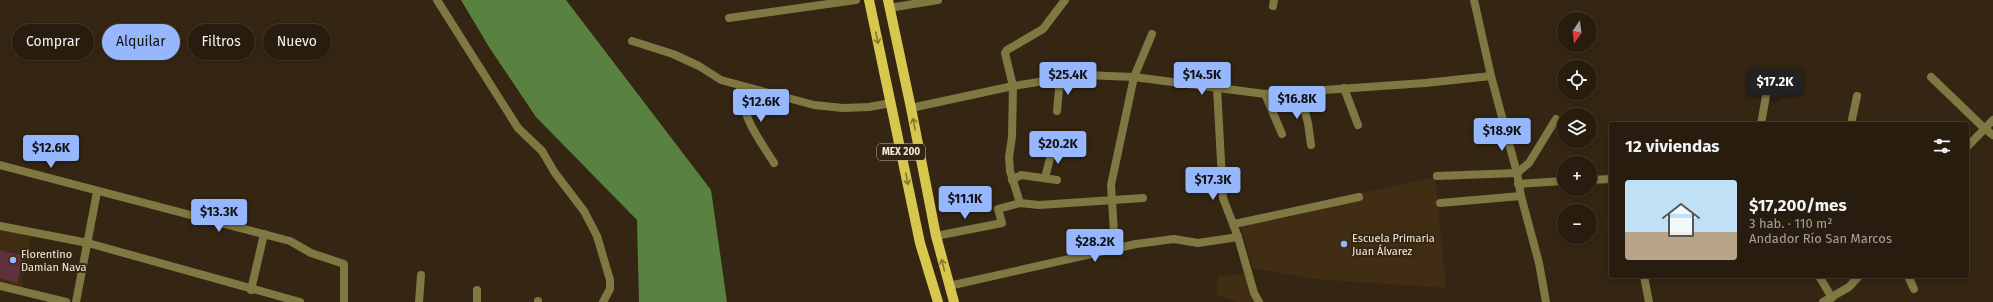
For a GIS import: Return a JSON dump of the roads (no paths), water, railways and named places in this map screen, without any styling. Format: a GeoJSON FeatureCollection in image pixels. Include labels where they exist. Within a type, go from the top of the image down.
{"type":"FeatureCollection","features":[{"type":"Feature","properties":{"kind":"main road","name":"MEX 200"},"geometry":{"type":"LineString","coordinates":[[869,0],[920,243],[938,302]]}},
{"type":"Feature","properties":{"kind":"main road","name":"MEX 200"},"geometry":{"type":"LineString","coordinates":[[889,4],[912,108],[936,236],[954,302]]}},
{"type":"Feature","properties":{"kind":"street"},"geometry":{"type":"LineString","coordinates":[[437,0],[518,128],[542,151],[555,173],[584,211],[597,236],[610,280],[610,289],[603,302]]}},
{"type":"Feature","properties":{"kind":"street"},"geometry":{"type":"LineString","coordinates":[[729,18],[856,0]]}},
{"type":"Feature","properties":{"kind":"street"},"geometry":{"type":"LineString","coordinates":[[889,4],[938,0]]}},
{"type":"Feature","properties":{"kind":"street"},"geometry":{"type":"LineString","coordinates":[[1020,203],[1012,180],[1009,158],[1012,137],[1013,86],[1005,56],[1007,50],[1043,28],[1065,0]]}},
{"type":"Feature","properties":{"kind":"street"},"geometry":{"type":"LineString","coordinates":[[1474,0],[1491,76],[1518,173],[1518,184],[1521,196],[1540,263],[1546,302]]}},
{"type":"Feature","properties":{"kind":"street"},"geometry":{"type":"LineString","coordinates":[[1115,248],[1111,186],[1134,77],[1152,34]]}},
{"type":"Feature","properties":{"kind":"street"},"geometry":{"type":"LineString","coordinates":[[632,41],[673,54],[722,80],[814,105],[836,108],[869,107],[891,103]]}},
{"type":"Feature","properties":{"kind":"street"},"geometry":{"type":"LineString","coordinates":[[912,108],[1013,86],[1084,75],[1134,77],[1265,94],[1425,83],[1491,76]]}},
{"type":"Feature","properties":{"kind":"street"},"geometry":{"type":"LineString","coordinates":[[1931,77],[1993,135]]}},
{"type":"Feature","properties":{"kind":"street"},"geometry":{"type":"LineString","coordinates":[[1057,112],[1060,78]]}},
{"type":"Feature","properties":{"kind":"street"},"geometry":{"type":"LineString","coordinates":[[1761,122],[1769,79]]}},
{"type":"Feature","properties":{"kind":"street"},"geometry":{"type":"LineString","coordinates":[[740,86],[742,104],[746,116],[774,163]]}},
{"type":"Feature","properties":{"kind":"street"},"geometry":{"type":"LineString","coordinates":[[1217,88],[1223,198],[1234,224],[1254,293],[1259,302]]}},
{"type":"Feature","properties":{"kind":"street"},"geometry":{"type":"LineString","coordinates":[[1344,88],[1358,125]]}},
{"type":"Feature","properties":{"kind":"street"},"geometry":{"type":"LineString","coordinates":[[1299,91],[1308,123],[1311,145]]}},
{"type":"Feature","properties":{"kind":"street"},"geometry":{"type":"LineString","coordinates":[[1265,94],[1282,134]]}},
{"type":"Feature","properties":{"kind":"street"},"geometry":{"type":"LineString","coordinates":[[1851,122],[1857,96]]}},
{"type":"Feature","properties":{"kind":"street"},"geometry":{"type":"LineString","coordinates":[[1437,176],[1518,173],[1530,163],[1556,119]]}},
{"type":"Feature","properties":{"kind":"street"},"geometry":{"type":"LineString","coordinates":[[1969,145],[1993,120]]}},
{"type":"Feature","properties":{"kind":"street"},"geometry":{"type":"LineString","coordinates":[[1045,178],[1053,146]]}},
{"type":"Feature","properties":{"kind":"street"},"geometry":{"type":"LineString","coordinates":[[0,165],[98,192],[290,241],[311,253],[344,264],[344,302]]}},
{"type":"Feature","properties":{"kind":"street"},"geometry":{"type":"LineString","coordinates":[[1012,180],[1021,175],[1057,180]]}},
{"type":"Feature","properties":{"kind":"street"},"geometry":{"type":"LineString","coordinates":[[1597,180],[1609,179]]}},
{"type":"Feature","properties":{"kind":"street"},"geometry":{"type":"LineString","coordinates":[[1518,184],[1557,181]]}},
{"type":"Feature","properties":{"kind":"street"},"geometry":{"type":"LineString","coordinates":[[76,302],[98,192]]}},
{"type":"Feature","properties":{"kind":"street"},"geometry":{"type":"LineString","coordinates":[[1440,203],[1521,196]]}},
{"type":"Feature","properties":{"kind":"street"},"geometry":{"type":"LineString","coordinates":[[1234,224],[1359,197]]}},
{"type":"Feature","properties":{"kind":"street"},"geometry":{"type":"LineString","coordinates":[[936,236],[1001,223],[998,209],[1020,203],[1039,205],[1142,198]]}},
{"type":"Feature","properties":{"kind":"street"},"geometry":{"type":"LineString","coordinates":[[0,226],[88,243],[251,290],[272,299],[300,302]]}},
{"type":"Feature","properties":{"kind":"street"},"geometry":{"type":"LineString","coordinates":[[251,290],[264,234]]}},
{"type":"Feature","properties":{"kind":"street"},"geometry":{"type":"LineString","coordinates":[[949,286],[1115,248],[1174,239],[1198,243],[1238,237]]}},
{"type":"Feature","properties":{"kind":"street"},"geometry":{"type":"LineString","coordinates":[[419,302],[421,275]]}},
{"type":"Feature","properties":{"kind":"street"},"geometry":{"type":"LineString","coordinates":[[1644,278],[1649,302]]}},
{"type":"Feature","properties":{"kind":"street"},"geometry":{"type":"LineString","coordinates":[[1820,278],[1832,298]]}},
{"type":"Feature","properties":{"kind":"street"},"geometry":{"type":"LineString","coordinates":[[1823,302],[1849,288],[1858,278]]}},
{"type":"Feature","properties":{"kind":"street"},"geometry":{"type":"LineString","coordinates":[[1909,278],[1914,289]]}},
{"type":"Feature","properties":{"kind":"street"},"geometry":{"type":"LineString","coordinates":[[0,286],[66,302]]}},
{"type":"Feature","properties":{"kind":"street"},"geometry":{"type":"LineString","coordinates":[[476,302],[477,290]]}},
{"type":"Feature","properties":{"kind":"place","name":"Escuela Primaria Juan Álvarez"},"geometry":{"type":"Point","coordinates":[1344,244]}},
{"type":"Feature","properties":{"kind":"place","name":"Florentino Damian Nava"},"geometry":{"type":"Point","coordinates":[13,260]}}]}
